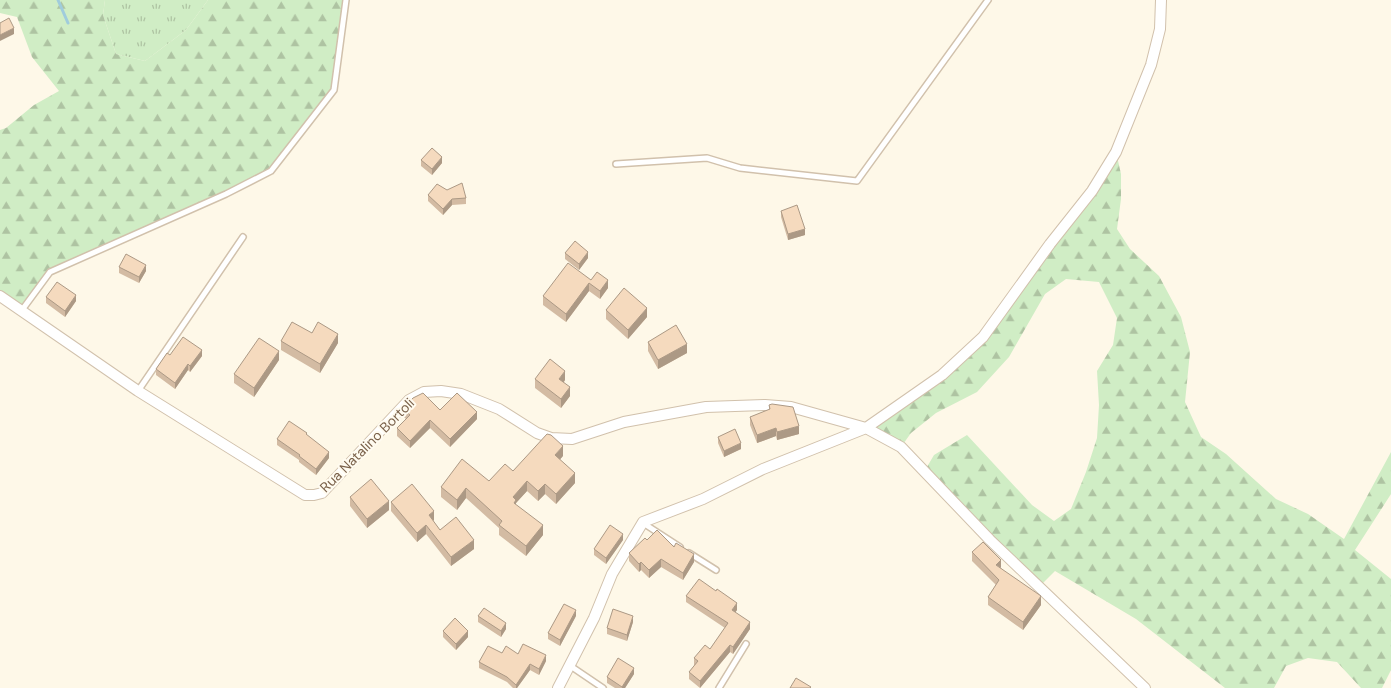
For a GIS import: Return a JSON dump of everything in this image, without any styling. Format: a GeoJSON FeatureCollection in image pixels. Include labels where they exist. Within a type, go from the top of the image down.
{"type":"FeatureCollection","features":[{"type":"Feature","properties":{"kind":"street"},"geometry":{"type":"LineString","coordinates":[[558,688],[594,618],[612,574],[643,522],[703,499],[763,469],[866,428],[942,375],[983,337],[1050,244],[1092,191],[1116,152],[1151,65],[1160,29],[1161,0]]}},
{"type":"Feature","properties":{"kind":"street","name":"Rua Natalino Bortoli"},"geometry":{"type":"LineString","coordinates":[[0,296],[138,391],[305,495],[322,493],[409,400],[424,392],[441,391],[461,394],[499,409],[536,433],[558,438],[572,439],[624,422],[706,407],[765,405],[791,407],[866,428],[901,447],[990,540],[1145,688]]}},
{"type":"Feature","properties":{"kind":"lane"},"geometry":{"type":"LineString","coordinates":[[22,310],[50,272],[218,198],[271,171],[334,90],[346,0]]}},
{"type":"Feature","properties":{"kind":"lane"},"geometry":{"type":"LineString","coordinates":[[616,164],[707,158],[740,168],[857,181],[988,0]]}},
{"type":"Feature","properties":{"kind":"lane"},"geometry":{"type":"LineString","coordinates":[[138,391],[243,236]]}},
{"type":"Feature","properties":{"kind":"lane"},"geometry":{"type":"LineString","coordinates":[[643,522],[716,570]]}},
{"type":"Feature","properties":{"kind":"lane"},"geometry":{"type":"LineString","coordinates":[[719,688],[746,644]]}},
{"type":"Feature","properties":{"kind":"lane"},"geometry":{"type":"LineString","coordinates":[[569,665],[603,688]]}},
{"type":"Feature","properties":{"kind":"green space"},"geometry":{"type":"Polygon","coordinates":[[[0,0],[105,0],[103,15],[116,54],[145,61],[186,30],[208,0],[346,0],[334,90],[271,171],[50,272],[22,310],[0,296],[0,130],[6,128],[34,105],[59,91],[32,57],[17,17],[0,13],[0,0]]]}},
{"type":"Feature","properties":{"kind":"green space"},"geometry":{"type":"Polygon","coordinates":[[[105,0],[208,0],[186,30],[145,61],[116,54],[103,15],[105,0]]]}},
{"type":"Feature","properties":{"kind":"green space"},"geometry":{"type":"Polygon","coordinates":[[[1116,152],[1121,174],[1121,199],[1117,229],[1130,249],[1159,276],[1181,317],[1190,352],[1185,402],[1201,437],[1226,454],[1276,499],[1308,514],[1344,539],[1391,452],[1391,494],[1355,550],[1391,579],[1391,670],[1382,688],[1361,688],[1337,662],[1308,658],[1286,666],[1274,688],[1225,688],[1136,619],[1055,571],[1039,587],[924,472],[934,455],[967,435],[1032,505],[1054,521],[1071,509],[1097,438],[1099,405],[1097,371],[1113,345],[1117,318],[1099,282],[1066,279],[1045,294],[1009,357],[977,392],[936,413],[911,433],[901,447],[866,428],[942,375],[983,337],[1116,152]]]}},
{"type":"Feature","properties":{"kind":"building"},"geometry":{"type":"Polygon","coordinates":[[[9,18],[14,28],[0,35],[0,23],[9,18]]]}},
{"type":"Feature","properties":{"kind":"building"},"geometry":{"type":"Polygon","coordinates":[[[432,148],[442,157],[432,169],[421,160],[432,148]]]}},
{"type":"Feature","properties":{"kind":"building"},"geometry":{"type":"Polygon","coordinates":[[[462,183],[466,198],[452,199],[443,209],[428,195],[437,184],[447,190],[462,183]]]}},
{"type":"Feature","properties":{"kind":"building"},"geometry":{"type":"Polygon","coordinates":[[[797,205],[805,229],[788,234],[781,211],[797,205]]]}},
{"type":"Feature","properties":{"kind":"building"},"geometry":{"type":"Polygon","coordinates":[[[575,241],[588,252],[579,264],[565,253],[575,241]]]}},
{"type":"Feature","properties":{"kind":"building"},"geometry":{"type":"Polygon","coordinates":[[[126,254],[146,265],[139,277],[119,267],[126,254]]]}},
{"type":"Feature","properties":{"kind":"building"},"geometry":{"type":"Polygon","coordinates":[[[568,263],[591,280],[597,272],[608,280],[600,291],[589,283],[566,314],[543,296],[568,263]]]}},
{"type":"Feature","properties":{"kind":"building"},"geometry":{"type":"Polygon","coordinates":[[[57,282],[76,295],[65,311],[46,297],[57,282]]]}},
{"type":"Feature","properties":{"kind":"building"},"geometry":{"type":"Polygon","coordinates":[[[624,288],[647,308],[628,330],[606,310],[624,288]]]}},
{"type":"Feature","properties":{"kind":"building"},"geometry":{"type":"Polygon","coordinates":[[[292,322],[312,333],[318,322],[338,334],[320,364],[281,341],[292,322]]]}},
{"type":"Feature","properties":{"kind":"building"},"geometry":{"type":"Polygon","coordinates":[[[676,325],[687,344],[658,360],[648,342],[676,325]]]}},
{"type":"Feature","properties":{"kind":"building"},"geometry":{"type":"Polygon","coordinates":[[[183,337],[202,350],[190,366],[188,364],[175,383],[156,369],[167,353],[170,355],[183,337]]]}},
{"type":"Feature","properties":{"kind":"building"},"geometry":{"type":"Polygon","coordinates":[[[259,338],[279,351],[254,388],[234,374],[259,338]]]}},
{"type":"Feature","properties":{"kind":"building"},"geometry":{"type":"Polygon","coordinates":[[[550,359],[565,371],[559,379],[570,387],[561,399],[535,379],[550,359]]]}},
{"type":"Feature","properties":{"kind":"building"},"geometry":{"type":"Polygon","coordinates":[[[423,393],[440,410],[457,393],[477,412],[450,439],[430,420],[410,441],[397,428],[410,415],[403,408],[413,398],[423,393]]]}},
{"type":"Feature","properties":{"kind":"building"},"geometry":{"type":"Polygon","coordinates":[[[769,405],[793,407],[799,426],[777,432],[776,428],[757,435],[750,417],[770,409],[769,405]]]}},
{"type":"Feature","properties":{"kind":"building"},"geometry":{"type":"Polygon","coordinates":[[[289,421],[307,433],[329,452],[316,469],[277,439],[289,421]]]}},
{"type":"Feature","properties":{"kind":"building"},"geometry":{"type":"Polygon","coordinates":[[[735,429],[741,443],[724,451],[718,437],[735,429]]]}},
{"type":"Feature","properties":{"kind":"building"},"geometry":{"type":"Polygon","coordinates":[[[547,434],[551,435],[563,446],[555,455],[575,473],[556,494],[545,484],[538,491],[527,481],[513,497],[516,500],[514,503],[543,525],[526,546],[499,525],[502,521],[466,488],[457,500],[441,487],[462,459],[489,481],[505,464],[513,471],[547,434]]]}},
{"type":"Feature","properties":{"kind":"building"},"geometry":{"type":"Polygon","coordinates":[[[371,479],[389,501],[367,519],[350,497],[371,479]]]}},
{"type":"Feature","properties":{"kind":"building"},"geometry":{"type":"Polygon","coordinates":[[[412,484],[434,511],[429,515],[440,530],[456,517],[474,540],[451,557],[426,525],[417,533],[391,502],[412,484]]]}},
{"type":"Feature","properties":{"kind":"building"},"geometry":{"type":"Polygon","coordinates":[[[610,525],[623,534],[606,558],[594,549],[610,525]]]}},
{"type":"Feature","properties":{"kind":"building"},"geometry":{"type":"Polygon","coordinates":[[[657,530],[674,547],[676,543],[694,554],[683,573],[661,559],[649,570],[641,562],[639,564],[629,553],[657,530]]]}},
{"type":"Feature","properties":{"kind":"building"},"geometry":{"type":"Polygon","coordinates":[[[983,542],[1001,560],[996,565],[1041,596],[1023,622],[988,597],[999,580],[972,552],[983,542]]]}},
{"type":"Feature","properties":{"kind":"building"},"geometry":{"type":"Polygon","coordinates":[[[699,579],[737,603],[732,610],[750,622],[733,647],[730,645],[700,681],[689,672],[698,661],[694,658],[705,645],[710,649],[728,623],[686,596],[699,579]]]}},
{"type":"Feature","properties":{"kind":"building"},"geometry":{"type":"Polygon","coordinates":[[[564,604],[576,610],[560,640],[548,633],[564,604]]]}},
{"type":"Feature","properties":{"kind":"building"},"geometry":{"type":"Polygon","coordinates":[[[484,608],[506,623],[501,631],[478,616],[484,608]]]}},
{"type":"Feature","properties":{"kind":"building"},"geometry":{"type":"Polygon","coordinates":[[[613,609],[633,616],[627,635],[607,628],[613,609]]]}},
{"type":"Feature","properties":{"kind":"building"},"geometry":{"type":"Polygon","coordinates":[[[455,618],[468,631],[456,644],[443,631],[455,618]]]}},
{"type":"Feature","properties":{"kind":"building"},"geometry":{"type":"Polygon","coordinates":[[[523,644],[546,655],[539,669],[530,664],[516,685],[507,677],[479,662],[488,646],[502,653],[506,646],[518,654],[523,644]]]}},
{"type":"Feature","properties":{"kind":"building"},"geometry":{"type":"Polygon","coordinates":[[[618,658],[634,668],[622,687],[607,677],[618,658]]]}},
{"type":"Feature","properties":{"kind":"building"},"geometry":{"type":"Polygon","coordinates":[[[796,678],[811,687],[790,688],[796,678]]]}},
{"type":"Feature","properties":{"kind":"waterway"},"geometry":{"type":"LineString","coordinates":[[58,0],[68,23]]}}]}
